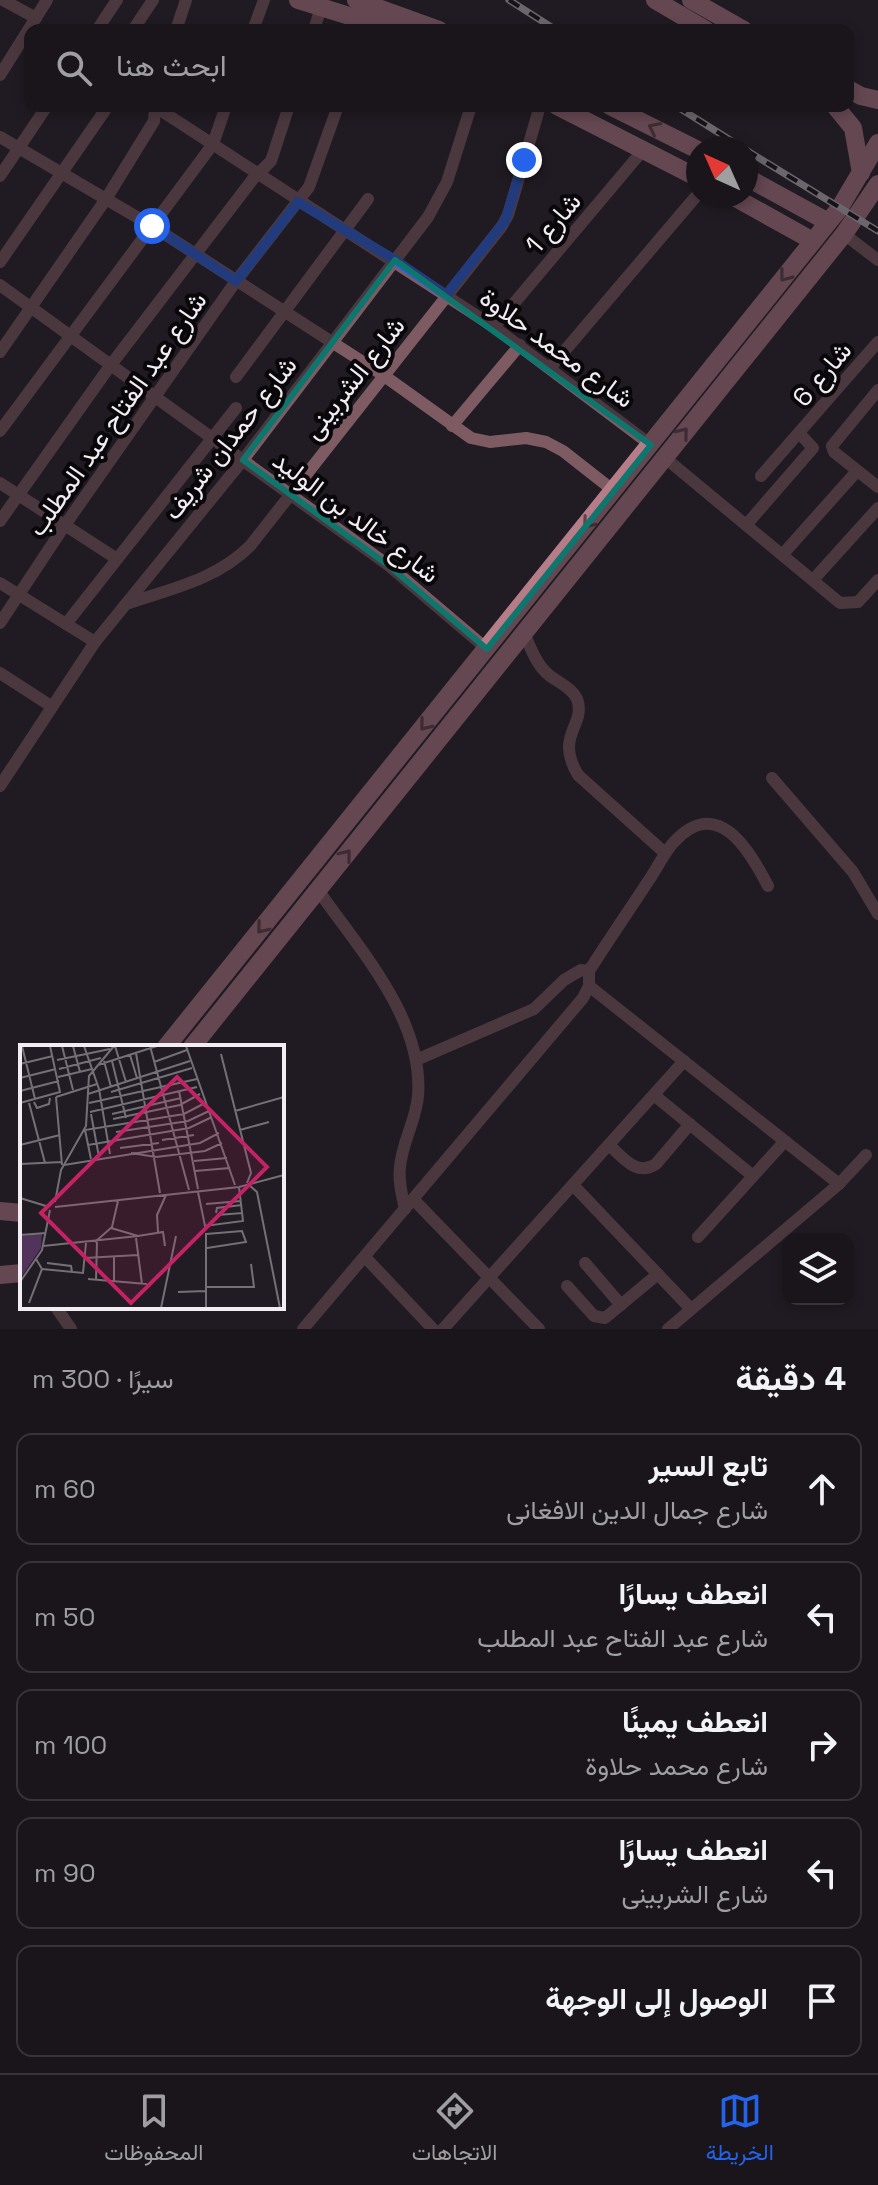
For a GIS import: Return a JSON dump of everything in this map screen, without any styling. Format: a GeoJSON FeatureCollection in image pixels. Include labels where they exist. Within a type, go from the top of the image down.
{"type":"FeatureCollection","features":[{"type":"Feature","properties":{"kind":"main road"},"geometry":{"type":"LineString","coordinates":[[298,0],[361,24]]}},
{"type":"Feature","properties":{"kind":"main road"},"geometry":{"type":"LineString","coordinates":[[356,0],[412,24]]}},
{"type":"Feature","properties":{"kind":"main road"},"geometry":{"type":"LineString","coordinates":[[655,0],[696,24]]}},
{"type":"Feature","properties":{"kind":"main road"},"geometry":{"type":"LineString","coordinates":[[691,0],[733,24]]}},
{"type":"Feature","properties":{"kind":"main road"},"geometry":{"type":"LineString","coordinates":[[849,120],[858,112],[862,95]]}},
{"type":"Feature","properties":{"kind":"main road"},"geometry":{"type":"LineString","coordinates":[[569,112],[686,172]]}},
{"type":"Feature","properties":{"kind":"main road"},"geometry":{"type":"LineString","coordinates":[[622,112],[686,144]]}},
{"type":"Feature","properties":{"kind":"main road"},"geometry":{"type":"LineString","coordinates":[[841,112],[849,120],[855,136],[861,173]]}},
{"type":"Feature","properties":{"kind":"main road"},"geometry":{"type":"LineString","coordinates":[[194,1045],[524,633],[532,607],[614,491],[658,451],[828,222],[878,143]]}},
{"type":"Feature","properties":{"kind":"main road"},"geometry":{"type":"LineString","coordinates":[[168,1045],[487,649],[532,607],[658,451],[844,234],[878,184]]}},
{"type":"Feature","properties":{"kind":"main road"},"geometry":{"type":"LineString","coordinates":[[758,185],[828,222]]}},
{"type":"Feature","properties":{"kind":"main road"},"geometry":{"type":"LineString","coordinates":[[755,208],[813,241]]}},
{"type":"Feature","properties":{"kind":"main road"},"geometry":{"type":"LineString","coordinates":[[0,1275],[20,1273]]}},
{"type":"Feature","properties":{"kind":"street"},"geometry":{"type":"LineString","coordinates":[[3,0],[36,18]]}},
{"type":"Feature","properties":{"kind":"street"},"geometry":{"type":"LineString","coordinates":[[32,24],[47,0]]}},
{"type":"Feature","properties":{"kind":"street"},"geometry":{"type":"LineString","coordinates":[[101,24],[117,0]]}},
{"type":"Feature","properties":{"kind":"street"},"geometry":{"type":"LineString","coordinates":[[137,24],[153,0]]}},
{"type":"Feature","properties":{"kind":"street"},"geometry":{"type":"LineString","coordinates":[[178,24],[186,0]]}},
{"type":"Feature","properties":{"kind":"street"},"geometry":{"type":"LineString","coordinates":[[255,24],[264,0]]}},
{"type":"Feature","properties":{"kind":"street"},"geometry":{"type":"LineString","coordinates":[[316,24],[321,7]]}},
{"type":"Feature","properties":{"kind":"street"},"geometry":{"type":"LineString","coordinates":[[0,75],[24,37]]}},
{"type":"Feature","properties":{"kind":"street"},"geometry":{"type":"LineString","coordinates":[[0,176],[43,112]]}},
{"type":"Feature","properties":{"kind":"street"},"geometry":{"type":"LineString","coordinates":[[0,262],[104,112]]}},
{"type":"Feature","properties":{"kind":"street"},"geometry":{"type":"LineString","coordinates":[[0,352],[106,199],[154,121],[154,112]]}},
{"type":"Feature","properties":{"kind":"street","name":"شارع محمد حلاوة"},"geometry":{"type":"LineString","coordinates":[[163,112],[298,202],[395,260],[520,345],[658,451],[840,603],[852,604],[863,599],[877,584]]}},
{"type":"Feature","properties":{"kind":"street"},"geometry":{"type":"LineString","coordinates":[[0,431],[213,144],[224,112]]}},
{"type":"Feature","properties":{"kind":"street"},"geometry":{"type":"LineString","coordinates":[[0,521],[110,366],[271,161],[287,112]]}},
{"type":"Feature","properties":{"kind":"street","name":"شارع عبد الفتاح عبد المطلب"},"geometry":{"type":"LineString","coordinates":[[0,623],[236,281],[313,180],[336,112]]}},
{"type":"Feature","properties":{"kind":"street","name":"شارع حمدان شريف"},"geometry":{"type":"LineString","coordinates":[[0,786],[5,764],[51,706],[95,642],[243,460],[428,217],[442,194],[469,112]]}},
{"type":"Feature","properties":{"kind":"street","name":"شارع الشربينى"},"geometry":{"type":"LineString","coordinates":[[126,604],[205,578],[229,564],[250,546],[505,221],[538,112]]}},
{"type":"Feature","properties":{"kind":"street"},"geometry":{"type":"LineString","coordinates":[[0,137],[152,226],[383,375],[471,438],[484,442],[516,438],[546,442],[563,451],[614,491]]}},
{"type":"Feature","properties":{"kind":"street","name":"شارع 1"},"geometry":{"type":"LineString","coordinates":[[494,327],[644,149]]}},
{"type":"Feature","properties":{"kind":"street"},"geometry":{"type":"LineString","coordinates":[[236,377],[368,199]]}},
{"type":"Feature","properties":{"kind":"street"},"geometry":{"type":"LineString","coordinates":[[550,368],[686,208]]}},
{"type":"Feature","properties":{"kind":"street"},"geometry":{"type":"LineString","coordinates":[[844,234],[878,260]]}},
{"type":"Feature","properties":{"kind":"street","name":"شارع خالد بن الوليد"},"geometry":{"type":"LineString","coordinates":[[0,285],[388,565],[487,649]]}},
{"type":"Feature","properties":{"kind":"street","name":"شارع 6"},"geometry":{"type":"LineString","coordinates":[[800,434],[878,342]]}},
{"type":"Feature","properties":{"kind":"street"},"geometry":{"type":"LineString","coordinates":[[452,426],[520,345]]}},
{"type":"Feature","properties":{"kind":"street"},"geometry":{"type":"LineString","coordinates":[[876,481],[857,471],[834,452],[832,446],[878,390]]}},
{"type":"Feature","properties":{"kind":"street"},"geometry":{"type":"LineString","coordinates":[[66,624],[236,408]]}},
{"type":"Feature","properties":{"kind":"street"},"geometry":{"type":"LineString","coordinates":[[747,524],[813,448],[800,434],[795,435],[761,476]]}},
{"type":"Feature","properties":{"kind":"street"},"geometry":{"type":"LineString","coordinates":[[783,554],[857,471]]}},
{"type":"Feature","properties":{"kind":"street"},"geometry":{"type":"LineString","coordinates":[[0,483],[117,559]]}},
{"type":"Feature","properties":{"kind":"street"},"geometry":{"type":"LineString","coordinates":[[813,580],[878,508]]}},
{"type":"Feature","properties":{"kind":"street"},"geometry":{"type":"LineString","coordinates":[[0,583],[95,642]]}},
{"type":"Feature","properties":{"kind":"street"},"geometry":{"type":"LineString","coordinates":[[524,633],[539,665],[576,698],[577,713],[568,747],[578,775],[662,850]]}},
{"type":"Feature","properties":{"kind":"street"},"geometry":{"type":"LineString","coordinates":[[0,673],[51,706]]}},
{"type":"Feature","properties":{"kind":"street"},"geometry":{"type":"LineString","coordinates":[[772,778],[853,872],[878,914]]}},
{"type":"Feature","properties":{"kind":"street"},"geometry":{"type":"LineString","coordinates":[[303,1329],[583,998],[589,986],[589,971],[662,850],[693,826],[720,826],[732,833],[743,846],[768,886]]}},
{"type":"Feature","properties":{"kind":"street"},"geometry":{"type":"LineString","coordinates":[[318,890],[399,1011],[416,1060],[418,1090],[415,1117],[399,1168],[399,1180],[409,1204],[490,1277],[539,1329]]}},
{"type":"Feature","properties":{"kind":"street"},"geometry":{"type":"LineString","coordinates":[[416,1060],[534,1009],[564,980],[581,970],[589,971]]}},
{"type":"Feature","properties":{"kind":"street"},"geometry":{"type":"LineString","coordinates":[[589,986],[839,1184]]}},
{"type":"Feature","properties":{"kind":"street"},"geometry":{"type":"LineString","coordinates":[[443,1329],[684,1061]]}},
{"type":"Feature","properties":{"kind":"street"},"geometry":{"type":"LineString","coordinates":[[654,1095],[753,1176]]}},
{"type":"Feature","properties":{"kind":"street"},"geometry":{"type":"LineString","coordinates":[[609,1145],[636,1168],[648,1169],[656,1164],[690,1124]]}},
{"type":"Feature","properties":{"kind":"street"},"geometry":{"type":"LineString","coordinates":[[698,1237],[785,1141]]}},
{"type":"Feature","properties":{"kind":"street"},"geometry":{"type":"LineString","coordinates":[[668,1329],[839,1184],[866,1155]]}},
{"type":"Feature","properties":{"kind":"street"},"geometry":{"type":"LineString","coordinates":[[573,1185],[691,1309]]}},
{"type":"Feature","properties":{"kind":"street"},"geometry":{"type":"LineString","coordinates":[[365,1257],[433,1329]]}},
{"type":"Feature","properties":{"kind":"street"},"geometry":{"type":"LineString","coordinates":[[585,1263],[621,1305]]}},
{"type":"Feature","properties":{"kind":"street"},"geometry":{"type":"LineString","coordinates":[[567,1286],[597,1317],[608,1316],[658,1274]]}},
{"type":"Feature","properties":{"kind":"street"},"geometry":{"type":"LineString","coordinates":[[57,1309],[71,1329]]}},
{"type":"Feature","properties":{"kind":"highlighted area"},"geometry":{"type":"Polygon","coordinates":[[[395,260],[651,445],[487,649],[388,565],[243,460],[395,260]]]}},
{"type":"Feature","properties":{"kind":"railway"},"geometry":{"type":"LineString","coordinates":[[509,0],[547,24]]}},
{"type":"Feature","properties":{"kind":"railway"},"geometry":{"type":"LineString","coordinates":[[686,112],[724,136]]}},
{"type":"Feature","properties":{"kind":"railway"},"geometry":{"type":"LineString","coordinates":[[758,157],[878,231]]}},
{"type":"Feature","properties":{"kind":"route"},"geometry":{"type":"LineString","coordinates":[[152,226],[236,281],[298,202],[395,260],[446,295],[505,221],[524,160]]}}]}
